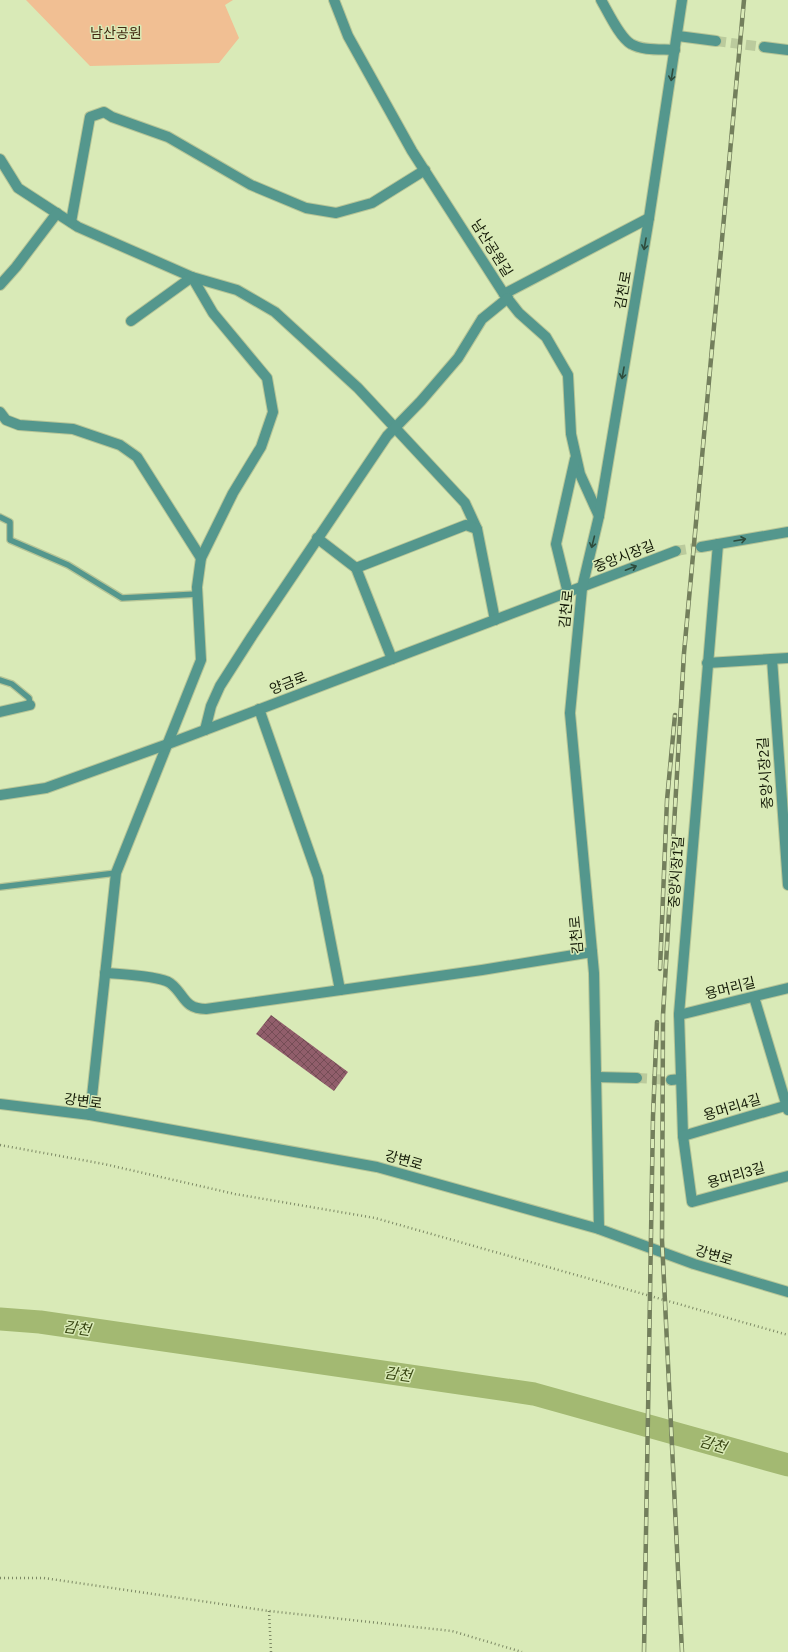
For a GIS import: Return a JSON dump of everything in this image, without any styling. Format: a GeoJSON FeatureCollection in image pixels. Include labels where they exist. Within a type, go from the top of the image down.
{"type":"FeatureCollection","features":[{"type":"Feature","properties":{"kind":"street","name":"남산공원길"},"geometry":{"type":"LineString","coordinates":[[334,0],[348,36],[412,151],[506,296],[520,313],[546,337],[568,375],[571,434],[580,474],[599,516]]}},
{"type":"Feature","properties":{"kind":"street"},"geometry":{"type":"LineString","coordinates":[[601,0],[625,38],[632,45],[641,48],[675,50]]}},
{"type":"Feature","properties":{"kind":"street","name":"김천로"},"geometry":{"type":"LineString","coordinates":[[600,1229],[592,952],[570,713],[582,588],[599,516],[649,218],[678,36],[682,0]]}},
{"type":"Feature","properties":{"kind":"street"},"geometry":{"type":"LineString","coordinates":[[678,36],[716,41]]}},
{"type":"Feature","properties":{"kind":"street"},"geometry":{"type":"LineString","coordinates":[[764,47],[788,50]]}},
{"type":"Feature","properties":{"kind":"street"},"geometry":{"type":"LineString","coordinates":[[71,222],[90,117],[104,112],[112,117],[168,137],[251,185],[306,208],[336,213],[372,203],[425,170]]}},
{"type":"Feature","properties":{"kind":"street"},"geometry":{"type":"LineString","coordinates":[[0,159],[18,188],[71,222],[192,277],[237,290],[275,312],[358,388],[465,503],[477,529],[495,620]]}},
{"type":"Feature","properties":{"kind":"street"},"geometry":{"type":"LineString","coordinates":[[0,285],[16,268],[57,213]]}},
{"type":"Feature","properties":{"kind":"street"},"geometry":{"type":"LineString","coordinates":[[205,730],[211,706],[220,686],[317,538],[387,436],[458,358],[482,319],[506,296],[649,218]]}},
{"type":"Feature","properties":{"kind":"street"},"geometry":{"type":"LineString","coordinates":[[131,321],[192,277]]}},
{"type":"Feature","properties":{"kind":"street"},"geometry":{"type":"LineString","coordinates":[[90,1115],[116,873],[201,660],[198,594],[201,558],[233,493],[262,447],[273,412],[267,378],[213,313],[192,277]]}},
{"type":"Feature","properties":{"kind":"street"},"geometry":{"type":"LineString","coordinates":[[0,412],[6,420],[19,425],[73,429],[120,445],[137,457],[201,558]]}},
{"type":"Feature","properties":{"kind":"street"},"geometry":{"type":"LineString","coordinates":[[568,593],[556,544],[576,455]]}},
{"type":"Feature","properties":{"kind":"street"},"geometry":{"type":"LineString","coordinates":[[356,568],[466,525],[477,529]]}},
{"type":"Feature","properties":{"kind":"street"},"geometry":{"type":"LineString","coordinates":[[701,547],[788,532]]}},
{"type":"Feature","properties":{"kind":"street"},"geometry":{"type":"LineString","coordinates":[[317,538],[356,568],[392,659]]}},
{"type":"Feature","properties":{"kind":"street","name":"중앙시장1길"},"geometry":{"type":"LineString","coordinates":[[692,1202],[676,1080],[679,1015],[718,544]]}},
{"type":"Feature","properties":{"kind":"street","name":"중앙시장길"},"geometry":{"type":"LineString","coordinates":[[582,588],[676,551]]}},
{"type":"Feature","properties":{"kind":"street","name":"양금로"},"geometry":{"type":"LineString","coordinates":[[0,795],[46,788],[168,744],[582,588]]}},
{"type":"Feature","properties":{"kind":"street"},"geometry":{"type":"LineString","coordinates":[[707,663],[788,658]]}},
{"type":"Feature","properties":{"kind":"street","name":"중앙시장2길"},"geometry":{"type":"LineString","coordinates":[[772,659],[786,833],[788,885]]}},
{"type":"Feature","properties":{"kind":"street"},"geometry":{"type":"LineString","coordinates":[[0,712],[30,705]]}},
{"type":"Feature","properties":{"kind":"street"},"geometry":{"type":"LineString","coordinates":[[259,709],[318,877],[340,990]]}},
{"type":"Feature","properties":{"kind":"street"},"geometry":{"type":"LineString","coordinates":[[105,973],[168,982],[177,989],[188,1004],[196,1009],[482,970],[592,952]]}},
{"type":"Feature","properties":{"kind":"street","name":"용머리길"},"geometry":{"type":"LineString","coordinates":[[679,1015],[788,988]]}},
{"type":"Feature","properties":{"kind":"street"},"geometry":{"type":"LineString","coordinates":[[754,997],[787,1107]]}},
{"type":"Feature","properties":{"kind":"street"},"geometry":{"type":"LineString","coordinates":[[596,1077],[636,1078]]}},
{"type":"Feature","properties":{"kind":"street","name":"강변로"},"geometry":{"type":"LineString","coordinates":[[0,1104],[90,1115],[377,1167],[600,1229],[694,1264],[788,1292]]}},
{"type":"Feature","properties":{"kind":"street","name":"용머리4길"},"geometry":{"type":"LineString","coordinates":[[684,1136],[787,1107]]}},
{"type":"Feature","properties":{"kind":"street","name":"용머리3길"},"geometry":{"type":"LineString","coordinates":[[692,1202],[788,1176]]}},
{"type":"Feature","properties":{"kind":"lane"},"geometry":{"type":"LineString","coordinates":[[0,517],[10,522],[10,540],[68,565],[122,598],[198,594]]}},
{"type":"Feature","properties":{"kind":"lane"},"geometry":{"type":"LineString","coordinates":[[0,680],[12,684],[29,698],[30,705]]}},
{"type":"Feature","properties":{"kind":"lane"},"geometry":{"type":"LineString","coordinates":[[0,887],[116,873]]}},
{"type":"Feature","properties":{"kind":"path"},"geometry":{"type":"LineString","coordinates":[[0,1145],[104,1164],[235,1194],[375,1218],[788,1335]]}},
{"type":"Feature","properties":{"kind":"path"},"geometry":{"type":"LineString","coordinates":[[0,1578],[44,1578],[269,1611],[452,1631],[522,1652]]}},
{"type":"Feature","properties":{"kind":"path"},"geometry":{"type":"LineString","coordinates":[[269,1611],[271,1652]]}},
{"type":"Feature","properties":{"kind":"green space","name":"남산공원"},"geometry":{"type":"Polygon","coordinates":[[[26,0],[233,0],[225,5],[239,38],[219,63],[90,66],[26,0]]]}},
{"type":"Feature","properties":{"kind":"building"},"geometry":{"type":"Polygon","coordinates":[[[271,1015],[348,1072],[334,1091],[256,1034],[271,1015]]]}},
{"type":"Feature","properties":{"kind":"waterway","name":"감천"},"geometry":{"type":"LineString","coordinates":[[0,1319],[40,1322],[534,1394],[788,1465]]}},
{"type":"Feature","properties":{"kind":"tunnel"},"geometry":{"type":"LineString","coordinates":[[716,41],[764,47]]}},
{"type":"Feature","properties":{"kind":"tunnel"},"geometry":{"type":"LineString","coordinates":[[676,551],[701,547]]}},
{"type":"Feature","properties":{"kind":"tunnel"},"geometry":{"type":"LineString","coordinates":[[637,1078],[671,1080]]}},
{"type":"Feature","properties":{"kind":"railway"},"geometry":{"type":"LineString","coordinates":[[682,1652],[662,1240],[663,1015],[684,653],[744,0]]}},
{"type":"Feature","properties":{"kind":"railway"},"geometry":{"type":"LineString","coordinates":[[660,969],[667,800],[675,715]]}},
{"type":"Feature","properties":{"kind":"railway"},"geometry":{"type":"LineString","coordinates":[[644,1652],[653,1116],[657,1022]]}}]}
